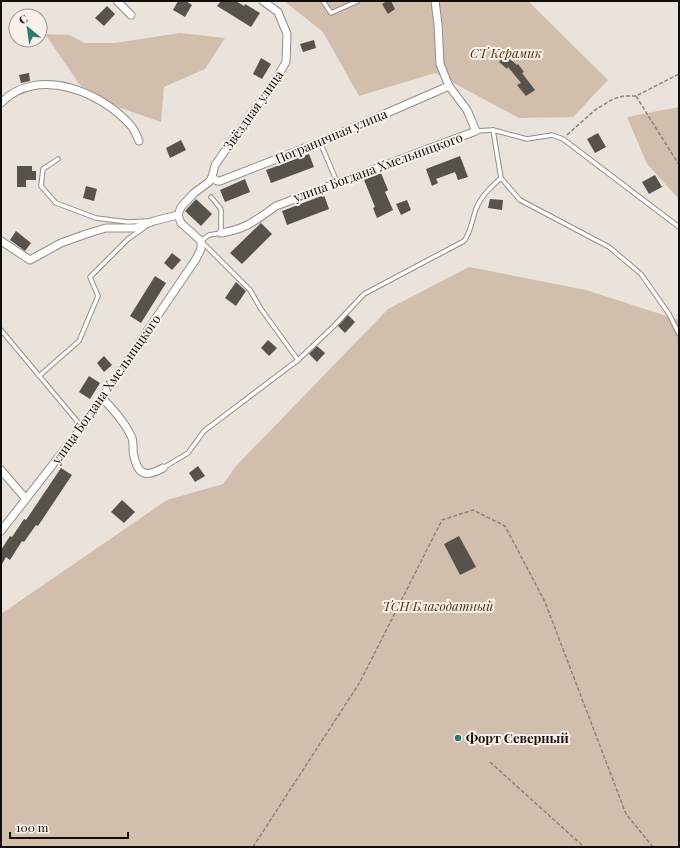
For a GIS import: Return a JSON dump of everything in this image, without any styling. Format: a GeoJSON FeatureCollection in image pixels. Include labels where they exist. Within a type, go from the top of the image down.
{"type":"FeatureCollection","features":[{"type":"Feature","properties":{"kind":"street"},"geometry":{"type":"LineString","coordinates":[[117,1],[131,15]]}},
{"type":"Feature","properties":{"kind":"street","name":"Звёздная улица"},"geometry":{"type":"LineString","coordinates":[[212,177],[215,165],[276,80],[286,62],[287,34],[278,12],[263,1]]}},
{"type":"Feature","properties":{"kind":"street","name":"улица Богдана Хмельницкого"},"geometry":{"type":"LineString","coordinates":[[221,233],[248,226],[276,206],[476,131],[467,110],[449,86],[440,64],[435,1]]}},
{"type":"Feature","properties":{"kind":"street"},"geometry":{"type":"LineString","coordinates":[[1,103],[20,89],[46,84],[72,88],[91,95],[115,111],[132,127],[139,141]]}},
{"type":"Feature","properties":{"kind":"street","name":"Пограничная улица"},"geometry":{"type":"LineString","coordinates":[[212,177],[220,181],[320,142],[449,86]]}},
{"type":"Feature","properties":{"kind":"street"},"geometry":{"type":"LineString","coordinates":[[201,241],[182,223],[178,215],[181,207],[194,193],[209,182],[212,177]]}},
{"type":"Feature","properties":{"kind":"street"},"geometry":{"type":"LineString","coordinates":[[1,241],[30,260],[62,243],[89,233],[106,228],[135,228],[154,221],[178,215]]}},
{"type":"Feature","properties":{"kind":"street","name":"улица Богдана Хмельницкого"},"geometry":{"type":"LineString","coordinates":[[1,531],[82,427],[102,398],[196,259],[201,249],[201,241]]}},
{"type":"Feature","properties":{"kind":"street"},"geometry":{"type":"LineString","coordinates":[[102,398],[117,414],[132,439],[134,456],[138,468],[144,473],[152,474],[163,468]]}},
{"type":"Feature","properties":{"kind":"street"},"geometry":{"type":"LineString","coordinates":[[1,470],[26,499]]}},
{"type":"Feature","properties":{"kind":"lane"},"geometry":{"type":"LineString","coordinates":[[323,1],[331,13],[358,1]]}},
{"type":"Feature","properties":{"kind":"lane"},"geometry":{"type":"LineString","coordinates":[[493,130],[501,178],[520,200],[610,247],[641,274],[669,314],[679,334]]}},
{"type":"Feature","properties":{"kind":"lane"},"geometry":{"type":"LineString","coordinates":[[476,131],[493,130],[527,139],[552,135],[563,139],[679,227]]}},
{"type":"Feature","properties":{"kind":"lane"},"geometry":{"type":"LineString","coordinates":[[320,142],[337,182]]}},
{"type":"Feature","properties":{"kind":"lane"},"geometry":{"type":"LineString","coordinates":[[58,159],[42,168],[41,186],[56,203],[96,218],[128,222],[154,221]]}},
{"type":"Feature","properties":{"kind":"lane"},"geometry":{"type":"LineString","coordinates":[[163,468],[188,453],[204,431],[298,360],[334,326],[364,294],[464,241],[469,234],[477,207],[486,192],[501,178]]}},
{"type":"Feature","properties":{"kind":"lane"},"geometry":{"type":"LineString","coordinates":[[211,197],[221,209],[221,233],[209,235],[201,241],[250,290],[261,309],[298,360]]}},
{"type":"Feature","properties":{"kind":"lane"},"geometry":{"type":"LineString","coordinates":[[39,376],[79,341],[98,296],[90,277],[128,239],[154,221]]}},
{"type":"Feature","properties":{"kind":"lane"},"geometry":{"type":"LineString","coordinates":[[1,330],[82,427]]}},
{"type":"Feature","properties":{"kind":"path"},"geometry":{"type":"LineString","coordinates":[[563,139],[594,110],[613,99],[624,96],[636,96],[679,74]]}},
{"type":"Feature","properties":{"kind":"path"},"geometry":{"type":"LineString","coordinates":[[636,96],[679,165]]}},
{"type":"Feature","properties":{"kind":"path"},"geometry":{"type":"LineString","coordinates":[[253,847],[360,682],[442,520],[473,510],[505,526],[544,602],[626,814],[653,847]]}},
{"type":"Feature","properties":{"kind":"path"},"geometry":{"type":"LineString","coordinates":[[490,762],[584,847]]}},
{"type":"Feature","properties":{"kind":"green space","name":"СТ Керамик"},"geometry":{"type":"Polygon","coordinates":[[[284,1],[528,1],[608,80],[573,117],[519,118],[435,73],[359,96],[323,32],[284,1]]]}},
{"type":"Feature","properties":{"kind":"green space"},"geometry":{"type":"Polygon","coordinates":[[[180,33],[225,38],[205,69],[164,87],[161,122],[118,107],[80,85],[48,38],[48,34],[70,35],[84,43],[115,43],[180,33]]]}},
{"type":"Feature","properties":{"kind":"green space"},"geometry":{"type":"Polygon","coordinates":[[[679,107],[679,199],[647,164],[627,117],[679,107]]]}},
{"type":"Feature","properties":{"kind":"green space","name":"ТСН Благодатный"},"geometry":{"type":"Polygon","coordinates":[[[469,267],[586,290],[679,320],[679,847],[1,847],[1,614],[167,500],[223,484],[236,466],[388,309],[469,267]]]}},
{"type":"Feature","properties":{"kind":"building"},"geometry":{"type":"Polygon","coordinates":[[[178,1],[186,1],[192,5],[185,17],[173,10],[178,1]]]}},
{"type":"Feature","properties":{"kind":"building"},"geometry":{"type":"Polygon","coordinates":[[[221,1],[236,1],[244,6],[245,4],[260,13],[251,27],[217,6],[221,1]]]}},
{"type":"Feature","properties":{"kind":"building"},"geometry":{"type":"Polygon","coordinates":[[[387,1],[391,1],[395,9],[388,14],[382,4],[387,1]]]}},
{"type":"Feature","properties":{"kind":"building"},"geometry":{"type":"Polygon","coordinates":[[[107,6],[115,14],[104,26],[95,18],[107,6]]]}},
{"type":"Feature","properties":{"kind":"building"},"geometry":{"type":"Polygon","coordinates":[[[314,40],[316,48],[303,52],[300,44],[314,40]]]}},
{"type":"Feature","properties":{"kind":"building"},"geometry":{"type":"Polygon","coordinates":[[[505,55],[517,65],[518,64],[524,72],[522,73],[535,90],[526,96],[517,85],[521,83],[508,67],[507,69],[499,62],[505,55]]]}},
{"type":"Feature","properties":{"kind":"building"},"geometry":{"type":"Polygon","coordinates":[[[261,58],[271,64],[262,79],[253,74],[261,58]]]}},
{"type":"Feature","properties":{"kind":"building"},"geometry":{"type":"Polygon","coordinates":[[[29,73],[30,81],[21,83],[19,75],[29,73]]]}},
{"type":"Feature","properties":{"kind":"building"},"geometry":{"type":"Polygon","coordinates":[[[598,133],[606,147],[595,153],[587,139],[598,133]]]}},
{"type":"Feature","properties":{"kind":"building"},"geometry":{"type":"Polygon","coordinates":[[[181,140],[186,150],[170,158],[166,148],[181,140]]]}},
{"type":"Feature","properties":{"kind":"building"},"geometry":{"type":"Polygon","coordinates":[[[309,154],[314,167],[271,183],[266,170],[309,154]]]}},
{"type":"Feature","properties":{"kind":"building"},"geometry":{"type":"Polygon","coordinates":[[[460,156],[468,177],[458,180],[455,172],[436,179],[438,183],[432,186],[426,169],[460,156]]]}},
{"type":"Feature","properties":{"kind":"building"},"geometry":{"type":"Polygon","coordinates":[[[17,166],[32,166],[32,171],[36,171],[36,180],[26,180],[26,187],[17,187],[17,166]]]}},
{"type":"Feature","properties":{"kind":"building"},"geometry":{"type":"Polygon","coordinates":[[[381,173],[388,190],[385,192],[393,210],[377,218],[373,208],[375,207],[364,180],[381,173]]]}},
{"type":"Feature","properties":{"kind":"building"},"geometry":{"type":"Polygon","coordinates":[[[655,175],[662,187],[649,194],[642,182],[655,175]]]}},
{"type":"Feature","properties":{"kind":"building"},"geometry":{"type":"Polygon","coordinates":[[[245,179],[250,192],[225,202],[220,190],[245,179]]]}},
{"type":"Feature","properties":{"kind":"building"},"geometry":{"type":"Polygon","coordinates":[[[86,186],[97,189],[94,201],[83,198],[86,186]]]}},
{"type":"Feature","properties":{"kind":"building"},"geometry":{"type":"Polygon","coordinates":[[[324,195],[329,209],[287,225],[282,211],[324,195]]]}},
{"type":"Feature","properties":{"kind":"building"},"geometry":{"type":"Polygon","coordinates":[[[196,199],[212,214],[201,226],[185,211],[196,199]]]}},
{"type":"Feature","properties":{"kind":"building"},"geometry":{"type":"Polygon","coordinates":[[[490,199],[503,200],[502,210],[488,208],[490,199]]]}},
{"type":"Feature","properties":{"kind":"building"},"geometry":{"type":"Polygon","coordinates":[[[407,200],[411,210],[401,215],[396,204],[407,200]]]}},
{"type":"Feature","properties":{"kind":"building"},"geometry":{"type":"Polygon","coordinates":[[[261,223],[272,234],[242,264],[230,253],[261,223]]]}},
{"type":"Feature","properties":{"kind":"building"},"geometry":{"type":"Polygon","coordinates":[[[16,231],[31,243],[25,251],[10,240],[16,231]]]}},
{"type":"Feature","properties":{"kind":"building"},"geometry":{"type":"Polygon","coordinates":[[[172,253],[181,260],[172,270],[164,263],[172,253]]]}},
{"type":"Feature","properties":{"kind":"building"},"geometry":{"type":"Polygon","coordinates":[[[155,276],[166,283],[141,323],[130,316],[155,276]]]}},
{"type":"Feature","properties":{"kind":"building"},"geometry":{"type":"Polygon","coordinates":[[[236,282],[246,291],[236,306],[225,298],[236,282]]]}},
{"type":"Feature","properties":{"kind":"building"},"geometry":{"type":"Polygon","coordinates":[[[348,315],[355,322],[345,333],[338,326],[348,315]]]}},
{"type":"Feature","properties":{"kind":"building"},"geometry":{"type":"Polygon","coordinates":[[[268,340],[277,348],[269,356],[261,348],[268,340]]]}},
{"type":"Feature","properties":{"kind":"building"},"geometry":{"type":"Polygon","coordinates":[[[317,346],[325,353],[317,362],[309,354],[317,346]]]}},
{"type":"Feature","properties":{"kind":"building"},"geometry":{"type":"Polygon","coordinates":[[[104,356],[112,365],[104,372],[97,363],[104,356]]]}},
{"type":"Feature","properties":{"kind":"building"},"geometry":{"type":"Polygon","coordinates":[[[89,376],[100,383],[90,399],[79,392],[89,376]]]}},
{"type":"Feature","properties":{"kind":"building"},"geometry":{"type":"Polygon","coordinates":[[[198,466],[205,476],[195,482],[189,473],[198,466]]]}},
{"type":"Feature","properties":{"kind":"building"},"geometry":{"type":"Polygon","coordinates":[[[61,468],[72,475],[38,526],[36,525],[24,542],[22,541],[10,560],[6,557],[1,566],[1,550],[24,519],[26,520],[61,468]]]}},
{"type":"Feature","properties":{"kind":"building"},"geometry":{"type":"Polygon","coordinates":[[[122,500],[135,512],[124,523],[111,512],[122,500]]]}},
{"type":"Feature","properties":{"kind":"building"},"geometry":{"type":"Polygon","coordinates":[[[459,536],[476,567],[460,575],[444,544],[459,536]]]}},
{"type":"Feature","properties":{"kind":"place","name":"Форт Северный"},"geometry":{"type":"Point","coordinates":[458,738]}}]}
